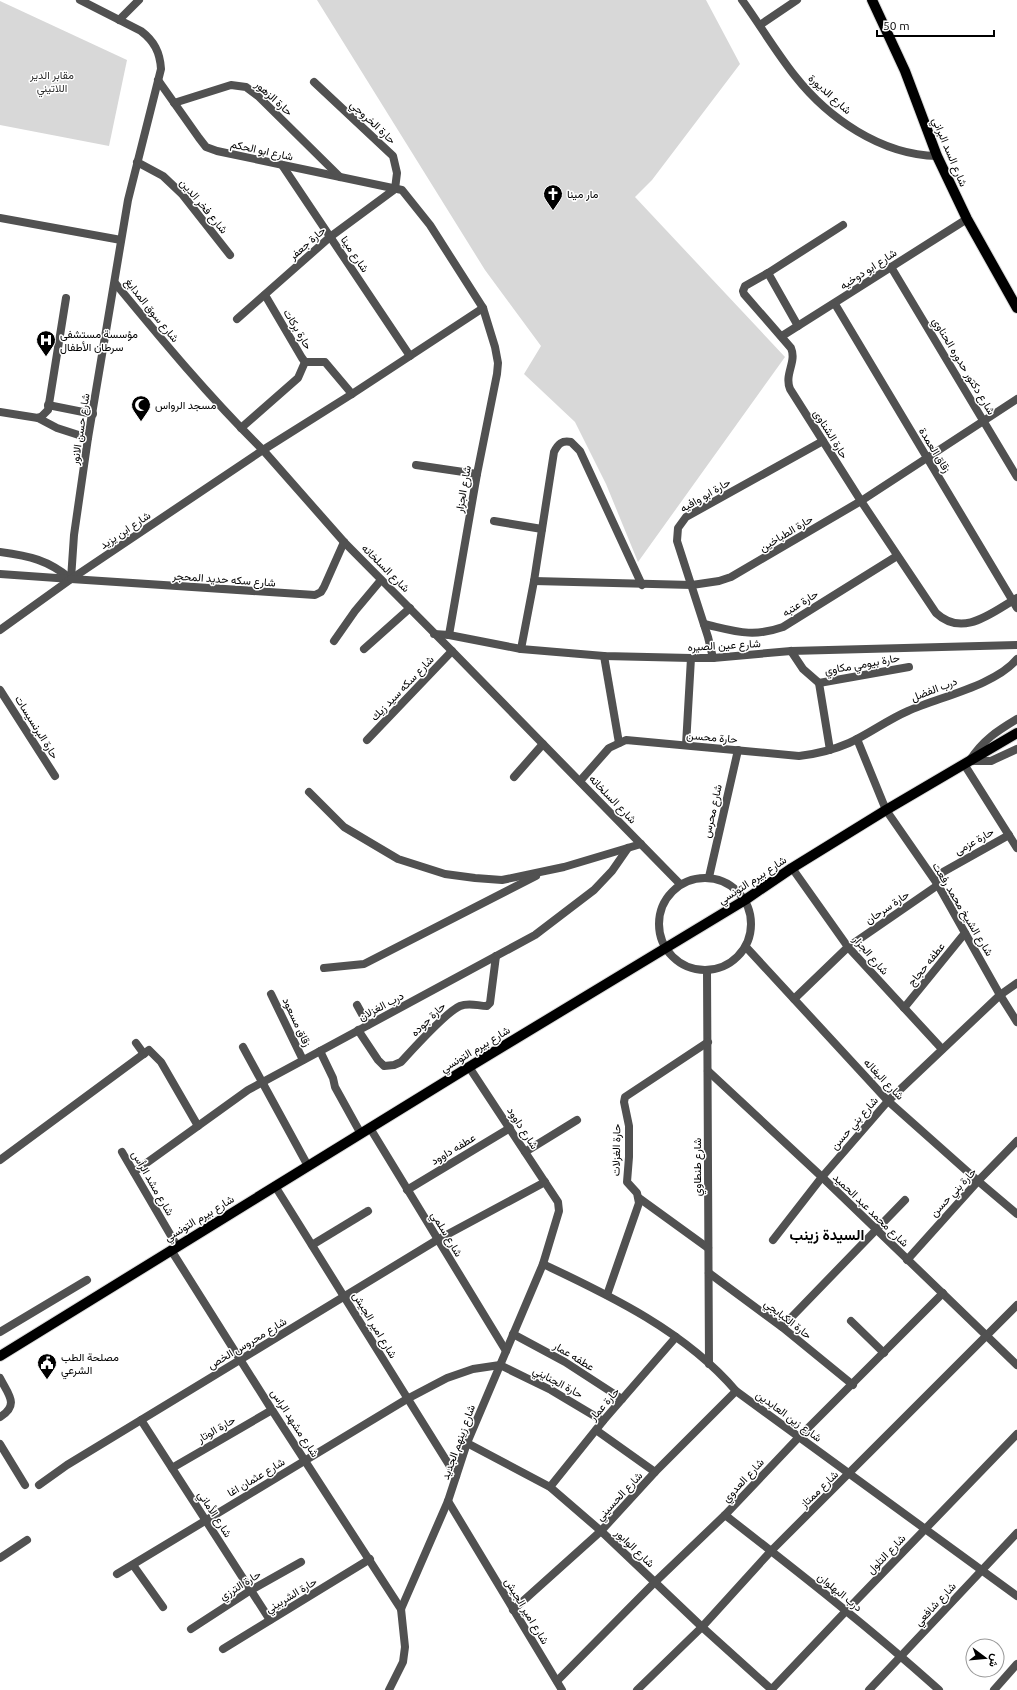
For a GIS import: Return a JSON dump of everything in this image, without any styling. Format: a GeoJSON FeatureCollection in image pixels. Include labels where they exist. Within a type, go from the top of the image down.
{"type":"FeatureCollection","features":[{"type":"Feature","properties":{"kind":"main road","name":"شارع السد البراني"},"geometry":{"type":"LineString","coordinates":[[872,0],[905,71],[937,156],[967,219],[1017,308]]}},
{"type":"Feature","properties":{"kind":"main road"},"geometry":{"type":"LineString","coordinates":[[967,763],[1017,733]]}},
{"type":"Feature","properties":{"kind":"main road","name":"شارع بيرم التونسي"},"geometry":{"type":"LineString","coordinates":[[0,1356],[469,1067],[745,900],[792,868],[886,810],[967,763]]}},
{"type":"Feature","properties":{"kind":"street"},"geometry":{"type":"LineString","coordinates":[[80,0],[141,31],[150,38],[156,47],[160,58],[161,69],[158,80]]}},
{"type":"Feature","properties":{"kind":"street"},"geometry":{"type":"LineString","coordinates":[[119,20],[139,0]]}},
{"type":"Feature","properties":{"kind":"street","name":"شارع الديورة"},"geometry":{"type":"LineString","coordinates":[[742,0],[794,76],[829,111],[857,131],[884,144],[904,152],[937,156]]}},
{"type":"Feature","properties":{"kind":"street"},"geometry":{"type":"LineString","coordinates":[[760,25],[797,0]]}},
{"type":"Feature","properties":{"kind":"street","name":"شارع ابو الحكم"},"geometry":{"type":"LineString","coordinates":[[158,80],[206,147],[217,151],[396,189]]}},
{"type":"Feature","properties":{"kind":"street","name":"شارع سوق المدابغ"},"geometry":{"type":"LineString","coordinates":[[158,80],[137,162],[121,240],[115,283],[170,350],[263,450]]}},
{"type":"Feature","properties":{"kind":"street","name":"حارة الخروجي"},"geometry":{"type":"LineString","coordinates":[[314,82],[393,156],[397,173],[396,189]]}},
{"type":"Feature","properties":{"kind":"street","name":"حارة الزهور"},"geometry":{"type":"LineString","coordinates":[[174,103],[231,85],[246,87],[258,96],[340,177]]}},
{"type":"Feature","properties":{"kind":"street","name":"شارع فخر الدين"},"geometry":{"type":"LineString","coordinates":[[137,162],[163,176],[182,194],[230,255]]}},
{"type":"Feature","properties":{"kind":"street","name":"شارع مينا"},"geometry":{"type":"LineString","coordinates":[[282,165],[410,356]]}},
{"type":"Feature","properties":{"kind":"street"},"geometry":{"type":"LineString","coordinates":[[263,450],[352,394],[483,308],[430,225],[407,195],[402,190],[396,189]]}},
{"type":"Feature","properties":{"kind":"street","name":"حارة جعفر"},"geometry":{"type":"LineString","coordinates":[[237,320],[330,237],[396,189]]}},
{"type":"Feature","properties":{"kind":"street"},"geometry":{"type":"LineString","coordinates":[[0,218],[121,240]]}},
{"type":"Feature","properties":{"kind":"street","name":"شارع ابو دوخيه"},"geometry":{"type":"LineString","coordinates":[[782,336],[835,304],[967,219]]}},
{"type":"Feature","properties":{"kind":"street","name":"حارة الشناوى"},"geometry":{"type":"LineString","coordinates":[[843,225],[745,286],[743,291],[744,294],[782,336],[793,354],[788,376],[790,389],[861,501],[936,613],[945,620],[954,624],[964,624],[974,622],[1016,602]]}},
{"type":"Feature","properties":{"kind":"street","name":"شارع دكتور حدوره الحناوي"},"geometry":{"type":"LineString","coordinates":[[891,267],[1017,477]]}},
{"type":"Feature","properties":{"kind":"street"},"geometry":{"type":"LineString","coordinates":[[768,273],[798,326]]}},
{"type":"Feature","properties":{"kind":"street","name":"شارع حسن الانور"},"geometry":{"type":"LineString","coordinates":[[71,579],[73,549],[88,438],[115,283]]}},
{"type":"Feature","properties":{"kind":"street","name":"حارة بركات"},"geometry":{"type":"LineString","coordinates":[[265,295],[305,362],[325,362],[352,394]]}},
{"type":"Feature","properties":{"kind":"street"},"geometry":{"type":"LineString","coordinates":[[38,418],[45,414],[48,405],[66,298]]}},
{"type":"Feature","properties":{"kind":"street","name":"زقاق العمدة"},"geometry":{"type":"LineString","coordinates":[[835,304],[927,458],[1016,602]]}},
{"type":"Feature","properties":{"kind":"street","name":"شارع الجزار"},"geometry":{"type":"LineString","coordinates":[[449,635],[477,474],[497,374],[498,362],[495,347],[483,308]]}},
{"type":"Feature","properties":{"kind":"street"},"geometry":{"type":"LineString","coordinates":[[241,428],[298,378],[305,362]]}},
{"type":"Feature","properties":{"kind":"street","name":"حارة الطباخين"},"geometry":{"type":"LineString","coordinates":[[534,581],[642,585],[692,585],[719,581],[741,572],[861,501],[1017,399]]}},
{"type":"Feature","properties":{"kind":"street"},"geometry":{"type":"LineString","coordinates":[[48,405],[93,414]]}},
{"type":"Feature","properties":{"kind":"street"},"geometry":{"type":"LineString","coordinates":[[0,412],[38,418],[63,430],[88,438]]}},
{"type":"Feature","properties":{"kind":"street"},"geometry":{"type":"LineString","coordinates":[[521,649],[534,581],[554,452],[558,444],[562,441],[571,442],[575,445],[583,457],[642,585]]}},
{"type":"Feature","properties":{"kind":"street","name":"حارة ابو وافيه"},"geometry":{"type":"LineString","coordinates":[[713,658],[692,585],[677,541],[676,534],[681,522],[823,441]]}},
{"type":"Feature","properties":{"kind":"street","name":"شارع السلخانه"},"geometry":{"type":"LineString","coordinates":[[263,450],[344,542],[680,884]]}},
{"type":"Feature","properties":{"kind":"street","name":"شارع ابن يزيد"},"geometry":{"type":"LineString","coordinates":[[0,630],[71,579],[263,450]]}},
{"type":"Feature","properties":{"kind":"street"},"geometry":{"type":"LineString","coordinates":[[416,464],[477,474]]}},
{"type":"Feature","properties":{"kind":"street"},"geometry":{"type":"LineString","coordinates":[[494,520],[542,529]]}},
{"type":"Feature","properties":{"kind":"street","name":"شارع سكه حديد المحجر"},"geometry":{"type":"LineString","coordinates":[[0,574],[315,595],[321,592],[324,587],[344,542]]}},
{"type":"Feature","properties":{"kind":"street"},"geometry":{"type":"LineString","coordinates":[[0,552],[45,561],[58,568],[71,579]]}},
{"type":"Feature","properties":{"kind":"street","name":"حارة عتبه"},"geometry":{"type":"LineString","coordinates":[[704,624],[747,633],[759,634],[772,631],[783,627],[897,556]]}},
{"type":"Feature","properties":{"kind":"street"},"geometry":{"type":"LineString","coordinates":[[334,641],[354,611],[381,580]]}},
{"type":"Feature","properties":{"kind":"street"},"geometry":{"type":"LineString","coordinates":[[364,649],[410,608]]}},
{"type":"Feature","properties":{"kind":"street","name":"شارع عين الصيره"},"geometry":{"type":"LineString","coordinates":[[434,634],[449,635],[521,649],[604,656],[691,658],[713,658],[791,651],[1017,644]]}},
{"type":"Feature","properties":{"kind":"street","name":"شارع سكه سيد زيك"},"geometry":{"type":"LineString","coordinates":[[367,740],[452,651]]}},
{"type":"Feature","properties":{"kind":"street"},"geometry":{"type":"LineString","coordinates":[[791,651],[803,669],[819,683],[830,750]]}},
{"type":"Feature","properties":{"kind":"street"},"geometry":{"type":"LineString","coordinates":[[580,781],[609,748],[619,743],[604,656]]}},
{"type":"Feature","properties":{"kind":"street"},"geometry":{"type":"LineString","coordinates":[[686,745],[691,658]]}},
{"type":"Feature","properties":{"kind":"street","name":"درب الفضل"},"geometry":{"type":"LineString","coordinates":[[857,739],[907,711],[992,677],[1011,666],[1017,659]]}},
{"type":"Feature","properties":{"kind":"street","name":"حارة بيومي مكاوي"},"geometry":{"type":"LineString","coordinates":[[819,683],[909,667]]}},
{"type":"Feature","properties":{"kind":"street","name":"حارة البرنسيسات"},"geometry":{"type":"LineString","coordinates":[[0,690],[55,776]]}},
{"type":"Feature","properties":{"kind":"street","name":"شارع بيرم التونسي"},"geometry":{"type":"LineString","coordinates":[[967,763],[982,743],[998,730],[1017,719]]}},
{"type":"Feature","properties":{"kind":"street","name":"حارة محسن"},"geometry":{"type":"LineString","coordinates":[[619,743],[626,740],[799,756],[821,753],[857,739]]}},
{"type":"Feature","properties":{"kind":"street","name":"شارع الشيخ محمد رفعت"},"geometry":{"type":"LineString","coordinates":[[857,739],[886,810],[938,885],[1000,995],[1017,1022]]}},
{"type":"Feature","properties":{"kind":"street"},"geometry":{"type":"LineString","coordinates":[[514,777],[543,744]]}},
{"type":"Feature","properties":{"kind":"street"},"geometry":{"type":"LineString","coordinates":[[1017,749],[990,761],[967,763],[1017,848]]}},
{"type":"Feature","properties":{"kind":"street","name":"شارع محرس"},"geometry":{"type":"LineString","coordinates":[[708,877],[738,750]]}},
{"type":"Feature","properties":{"kind":"street"},"geometry":{"type":"LineString","coordinates":[[309,792],[344,827],[398,859],[445,874],[502,880],[544,872],[592,860],[641,844]]}},
{"type":"Feature","properties":{"kind":"street","name":"حارة عزمى"},"geometry":{"type":"LineString","coordinates":[[938,885],[938,878],[942,872],[1009,835]]}},
{"type":"Feature","properties":{"kind":"street","name":"درب الغزلان"},"geometry":{"type":"LineString","coordinates":[[134,1172],[248,1090],[534,935],[586,897],[612,871],[628,848]]}},
{"type":"Feature","properties":{"kind":"street","name":"شارع الجزار"},"geometry":{"type":"LineString","coordinates":[[792,868],[848,947],[942,1049]]}},
{"type":"Feature","properties":{"kind":"street"},"geometry":{"type":"LineString","coordinates":[[324,968],[364,964],[544,872]]}},
{"type":"Feature","properties":{"kind":"street"},"geometry":{"type":"LineString","coordinates":[[708,877],[723,880],[736,888],[745,900],[750,911],[752,923],[751,936],[746,947],[739,956],[730,964],[719,969],[708,971],[695,970],[673,958],[660,935],[659,921],[662,906],[670,894],[680,884],[694,878],[708,877]]}},
{"type":"Feature","properties":{"kind":"street","name":"حارة سرحان"},"geometry":{"type":"LineString","coordinates":[[794,999],[848,947],[938,885]]}},
{"type":"Feature","properties":{"kind":"street","name":"عطفه حجاج"},"geometry":{"type":"LineString","coordinates":[[904,1008],[965,933]]}},
{"type":"Feature","properties":{"kind":"street","name":"شارع البغاله"},"geometry":{"type":"LineString","coordinates":[[746,947],[888,1100],[1017,1214]]}},
{"type":"Feature","properties":{"kind":"street","name":"حارة جوده"},"geometry":{"type":"LineString","coordinates":[[358,1030],[378,1060],[384,1066],[394,1065],[401,1062],[455,1009],[460,1006],[473,1004],[487,1006],[490,1004],[496,956]]}},
{"type":"Feature","properties":{"kind":"street","name":"شارع طنطاوي"},"geometry":{"type":"LineString","coordinates":[[708,971],[709,1364]]}},
{"type":"Feature","properties":{"kind":"street","name":"شارع بني حسن"},"geometry":{"type":"LineString","coordinates":[[773,1240],[822,1177],[888,1100],[1000,995],[1017,983]]}},
{"type":"Feature","properties":{"kind":"street","name":"زقاق مسعود"},"geometry":{"type":"LineString","coordinates":[[271,994],[303,1060]]}},
{"type":"Feature","properties":{"kind":"street"},"geometry":{"type":"LineString","coordinates":[[357,1005],[368,1025]]}},
{"type":"Feature","properties":{"kind":"street","name":"حارة الغزلات"},"geometry":{"type":"LineString","coordinates":[[639,1198],[637,1193],[627,1182],[629,1126],[624,1102],[625,1097],[708,1042]]}},
{"type":"Feature","properties":{"kind":"street"},"geometry":{"type":"LineString","coordinates":[[136,1043],[144,1054]]}},
{"type":"Feature","properties":{"kind":"street"},"geometry":{"type":"LineString","coordinates":[[243,1047],[308,1166]]}},
{"type":"Feature","properties":{"kind":"street"},"geometry":{"type":"LineString","coordinates":[[0,1160],[149,1050],[161,1062],[198,1126]]}},
{"type":"Feature","properties":{"kind":"street"},"geometry":{"type":"LineString","coordinates":[[320,1051],[333,1078],[335,1087],[361,1134]]}},
{"type":"Feature","properties":{"kind":"street","name":"شارع داوود"},"geometry":{"type":"LineString","coordinates":[[469,1067],[558,1202]]}},
{"type":"Feature","properties":{"kind":"street","name":"شارع محمد عبد الحميد"},"geometry":{"type":"LineString","coordinates":[[708,1071],[822,1177],[906,1260],[943,1293],[1017,1365]]}},
{"type":"Feature","properties":{"kind":"street"},"geometry":{"type":"LineString","coordinates":[[525,1152],[577,1120]]}},
{"type":"Feature","properties":{"kind":"street","name":"شارع سلمي"},"geometry":{"type":"LineString","coordinates":[[370,1128],[506,1351]]}},
{"type":"Feature","properties":{"kind":"street","name":"عطفه داوود"},"geometry":{"type":"LineString","coordinates":[[407,1190],[510,1128]]}},
{"type":"Feature","properties":{"kind":"street","name":"حارة بني حسن"},"geometry":{"type":"LineString","coordinates":[[906,1260],[978,1181],[1017,1141]]}},
{"type":"Feature","properties":{"kind":"street","name":"شارع مشد الرأس"},"geometry":{"type":"LineString","coordinates":[[122,1152],[174,1248]]}},
{"type":"Feature","properties":{"kind":"street","name":"شارع محروس الخص"},"geometry":{"type":"LineString","coordinates":[[39,1485],[67,1465],[437,1240],[544,1182]]}},
{"type":"Feature","properties":{"kind":"street","name":"شارع امير الجيش"},"geometry":{"type":"LineString","coordinates":[[275,1186],[456,1476]]}},
{"type":"Feature","properties":{"kind":"street"},"geometry":{"type":"LineString","coordinates":[[639,1198],[708,1248]]}},
{"type":"Feature","properties":{"kind":"street"},"geometry":{"type":"LineString","coordinates":[[607,1294],[638,1208],[639,1198]]}},
{"type":"Feature","properties":{"kind":"street"},"geometry":{"type":"LineString","coordinates":[[782,1327],[905,1200]]}},
{"type":"Feature","properties":{"kind":"street","name":"شارع زينهم الجديد"},"geometry":{"type":"LineString","coordinates":[[389,1690],[403,1662],[405,1647],[401,1609],[448,1501],[467,1443],[543,1264],[559,1210],[558,1202]]}},
{"type":"Feature","properties":{"kind":"street"},"geometry":{"type":"LineString","coordinates":[[312,1245],[368,1211]]}},
{"type":"Feature","properties":{"kind":"street","name":"شارع مشهد الراس"},"geometry":{"type":"LineString","coordinates":[[174,1248],[272,1410],[306,1460],[401,1609]]}},
{"type":"Feature","properties":{"kind":"street","name":"شارع زين العابدين"},"geometry":{"type":"LineString","coordinates":[[543,1264],[607,1294],[676,1337],[723,1376],[736,1391],[1017,1596]]}},
{"type":"Feature","properties":{"kind":"street","name":"حارة الكبابجي"},"geometry":{"type":"LineString","coordinates":[[709,1273],[782,1327],[853,1385]]}},
{"type":"Feature","properties":{"kind":"street"},"geometry":{"type":"LineString","coordinates":[[0,1332],[87,1280]]}},
{"type":"Feature","properties":{"kind":"street","name":"شارع العدوي"},"geometry":{"type":"LineString","coordinates":[[557,1681],[655,1582],[725,1515],[799,1437],[853,1385],[943,1293]]}},
{"type":"Feature","properties":{"kind":"street","name":"شارع ممتاز"},"geometry":{"type":"LineString","coordinates":[[638,1690],[702,1627],[771,1551],[850,1474],[1017,1305]]}},
{"type":"Feature","properties":{"kind":"street"},"geometry":{"type":"LineString","coordinates":[[851,1321],[884,1352]]}},
{"type":"Feature","properties":{"kind":"street","name":"عطفه عمار"},"geometry":{"type":"LineString","coordinates":[[513,1334],[565,1362],[622,1399]]}},
{"type":"Feature","properties":{"kind":"street","name":"حارة عمار"},"geometry":{"type":"LineString","coordinates":[[550,1488],[603,1421],[676,1337]]}},
{"type":"Feature","properties":{"kind":"street","name":"شارع عثمان اغا"},"geometry":{"type":"LineString","coordinates":[[117,1574],[407,1399],[447,1378],[473,1369],[500,1365]]}},
{"type":"Feature","properties":{"kind":"street","name":"حارة الجنايني"},"geometry":{"type":"LineString","coordinates":[[500,1365],[551,1390],[603,1421]]}},
{"type":"Feature","properties":{"kind":"street"},"geometry":{"type":"LineString","coordinates":[[0,1378],[12,1405],[7,1412],[0,1417]]}},
{"type":"Feature","properties":{"kind":"street","name":"شارع الحسيني"},"geometry":{"type":"LineString","coordinates":[[512,1610],[601,1531],[656,1472],[736,1391]]}},
{"type":"Feature","properties":{"kind":"street","name":"حارة الوتار"},"geometry":{"type":"LineString","coordinates":[[172,1468],[272,1410]]}},
{"type":"Feature","properties":{"kind":"street","name":"شارع الأماني"},"geometry":{"type":"LineString","coordinates":[[141,1420],[270,1620]]}},
{"type":"Feature","properties":{"kind":"street"},"geometry":{"type":"LineString","coordinates":[[596,1430],[656,1472]]}},
{"type":"Feature","properties":{"kind":"street","name":"شارع التلول"},"geometry":{"type":"LineString","coordinates":[[772,1690],[1017,1434]]}},
{"type":"Feature","properties":{"kind":"street","name":"شارع الوابور"},"geometry":{"type":"LineString","coordinates":[[467,1443],[550,1488],[601,1531],[702,1627],[772,1690]]}},
{"type":"Feature","properties":{"kind":"street"},"geometry":{"type":"LineString","coordinates":[[0,1444],[25,1485]]}},
{"type":"Feature","properties":{"kind":"street","name":"شارع امير الجيش"},"geometry":{"type":"LineString","coordinates":[[448,1501],[512,1610],[562,1690]]}},
{"type":"Feature","properties":{"kind":"street","name":"درب البهلوان"},"geometry":{"type":"LineString","coordinates":[[725,1515],[846,1611],[901,1656],[939,1690]]}},
{"type":"Feature","properties":{"kind":"street","name":"شارع شافعي"},"geometry":{"type":"LineString","coordinates":[[869,1690],[1017,1533]]}},
{"type":"Feature","properties":{"kind":"street"},"geometry":{"type":"LineString","coordinates":[[0,1558],[27,1540]]}},
{"type":"Feature","properties":{"kind":"street","name":"حارة الشربيني"},"geometry":{"type":"LineString","coordinates":[[223,1648],[370,1559]]}},
{"type":"Feature","properties":{"kind":"street","name":"حارة الترزي"},"geometry":{"type":"LineString","coordinates":[[191,1629],[251,1590],[301,1562]]}},
{"type":"Feature","properties":{"kind":"street"},"geometry":{"type":"LineString","coordinates":[[133,1564],[163,1607]]}},
{"type":"Feature","properties":{"kind":"street"},"geometry":{"type":"LineString","coordinates":[[994,1690],[1017,1664]]}},
{"type":"Feature","properties":{"kind":"green space"},"geometry":{"type":"Polygon","coordinates":[[[317,0],[706,0],[740,64],[652,180],[635,197],[785,357],[638,562],[606,484],[575,422],[524,374],[541,346],[485,270],[317,0]]]}},
{"type":"Feature","properties":{"kind":"green space","name":"مقابر الدير اللاتيني"},"geometry":{"type":"Polygon","coordinates":[[[0,1],[127,60],[109,146],[0,125],[0,1]]]}},
{"type":"Feature","properties":{"kind":"place","name":"مار مينا"},"geometry":{"type":"Point","coordinates":[553,211]}},
{"type":"Feature","properties":{"kind":"place","name":"مؤسسة مستشفى سرطان الأطفال"},"geometry":{"type":"Point","coordinates":[46,357]}},
{"type":"Feature","properties":{"kind":"place","name":"مسجد الرواس"},"geometry":{"type":"Point","coordinates":[141,422]}},
{"type":"Feature","properties":{"kind":"place","name":"مصلحة الطب الشرعي"},"geometry":{"type":"Point","coordinates":[47,1380]}},
{"type":"Feature","properties":{"kind":"district","name":"السيدة زينب"},"geometry":{"type":"Point","coordinates":[827,1235]}}]}
